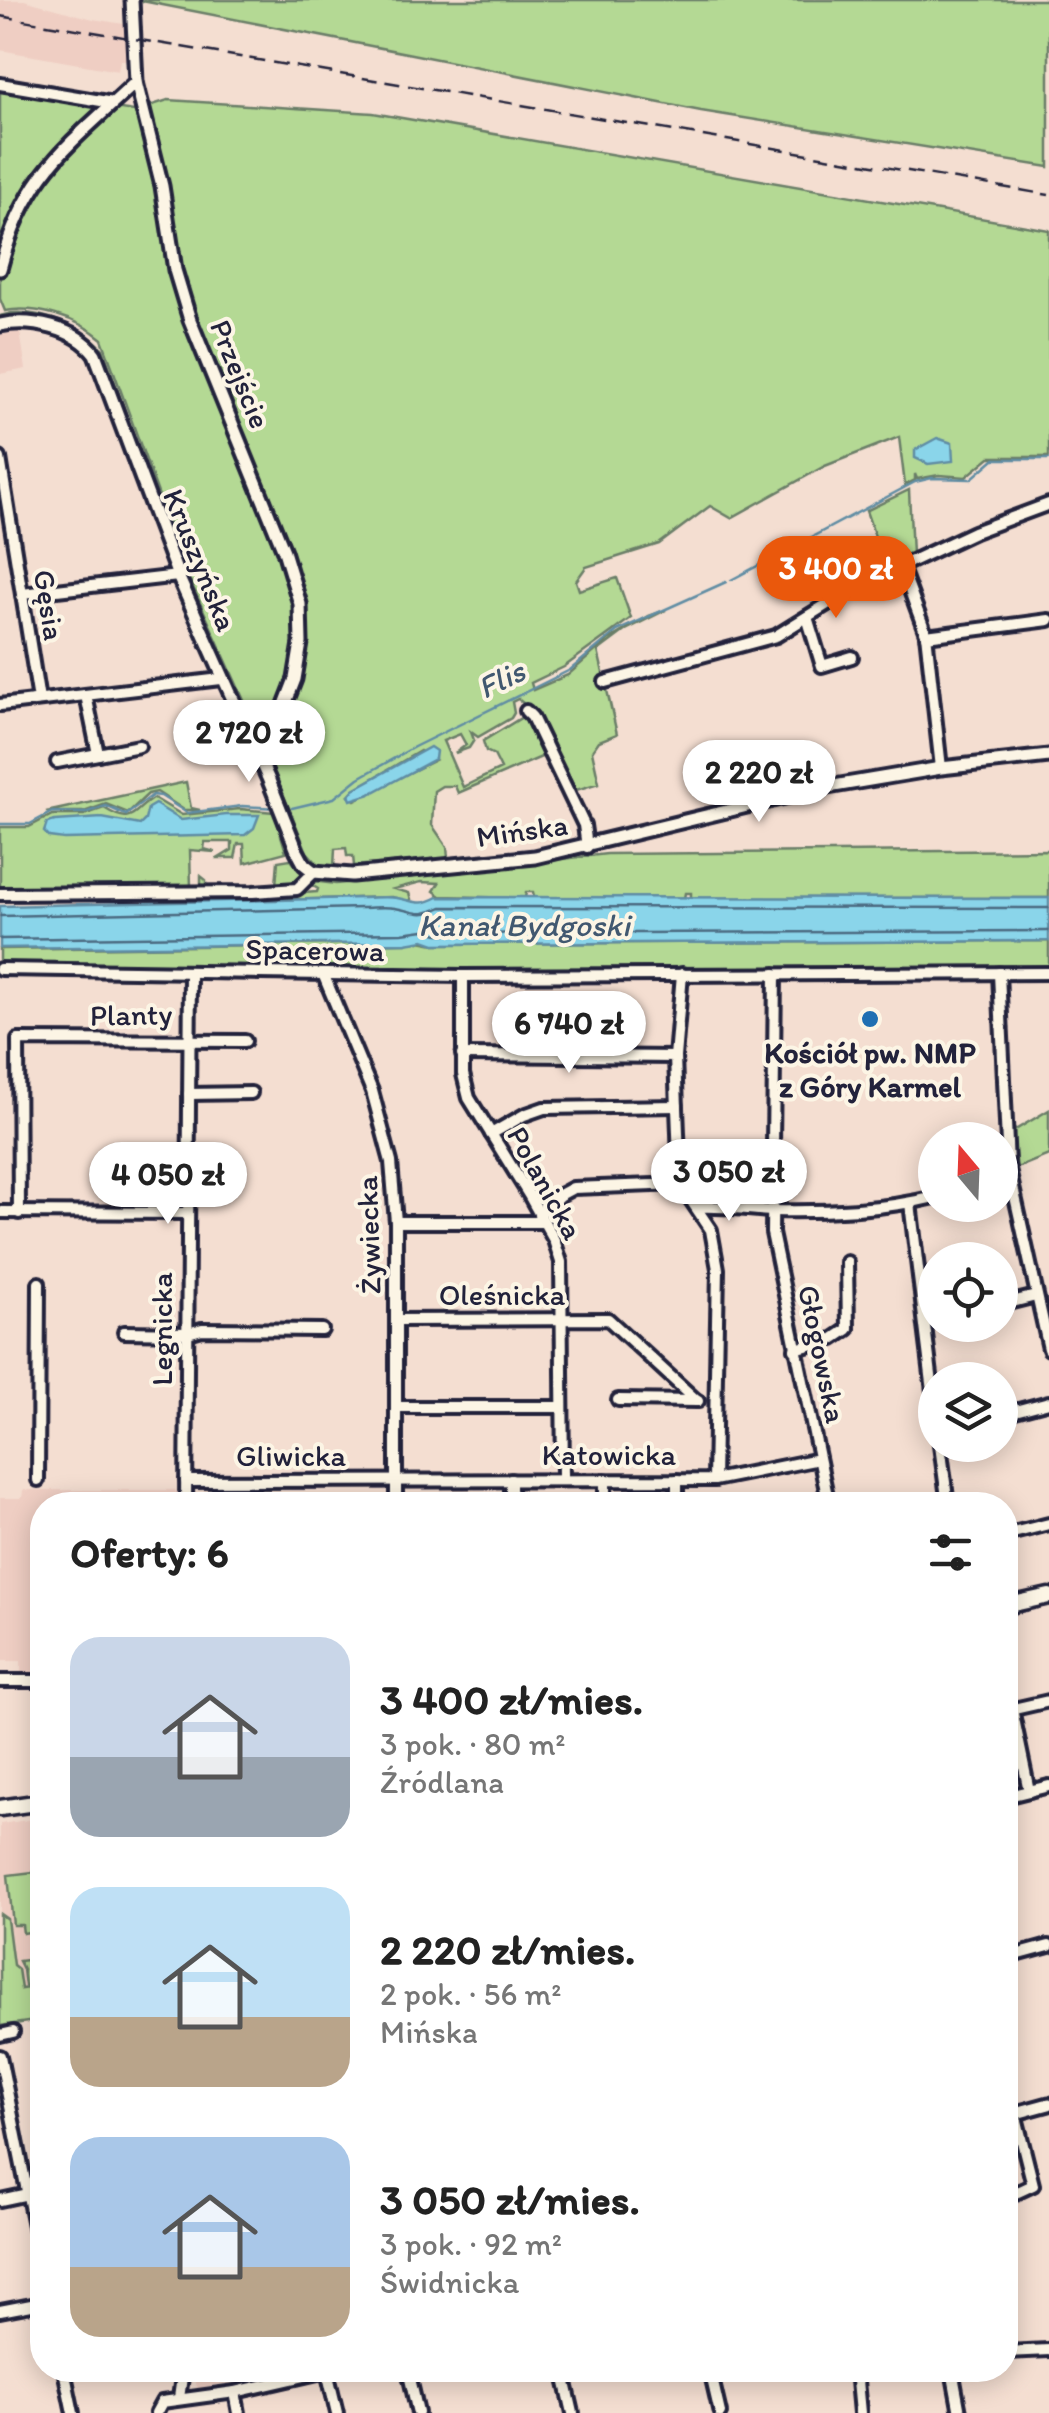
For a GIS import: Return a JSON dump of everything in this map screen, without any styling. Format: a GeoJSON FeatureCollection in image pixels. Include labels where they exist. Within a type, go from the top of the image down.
{"type":"FeatureCollection","features":[{"type":"Feature","properties":{"kind":"main road"},"geometry":{"type":"LineString","coordinates":[[1018,1603],[1049,1596]]}},
{"type":"Feature","properties":{"kind":"main road"},"geometry":{"type":"LineString","coordinates":[[0,1808],[30,1804]]}},
{"type":"Feature","properties":{"kind":"street","name":"Przejście"},"geometry":{"type":"LineString","coordinates":[[132,0],[136,82],[162,186],[175,270],[284,551],[300,604],[302,643],[295,679],[276,728],[256,750]]}},
{"type":"Feature","properties":{"kind":"street"},"geometry":{"type":"LineString","coordinates":[[0,268],[17,212],[37,181],[61,150],[136,82]]}},
{"type":"Feature","properties":{"kind":"street"},"geometry":{"type":"LineString","coordinates":[[0,84],[114,103]]}},
{"type":"Feature","properties":{"kind":"street","name":"Kruszyńska"},"geometry":{"type":"LineString","coordinates":[[0,325],[34,323],[90,347],[178,576],[299,856],[314,872]]}},
{"type":"Feature","properties":{"kind":"street","name":"Gęsia"},"geometry":{"type":"LineString","coordinates":[[0,458],[39,700]]}},
{"type":"Feature","properties":{"kind":"street"},"geometry":{"type":"LineString","coordinates":[[606,682],[776,636],[850,590],[974,532],[1049,504]]}},
{"type":"Feature","properties":{"kind":"street"},"geometry":{"type":"LineString","coordinates":[[901,566],[926,636],[941,768]]}},
{"type":"Feature","properties":{"kind":"street"},"geometry":{"type":"LineString","coordinates":[[22,594],[178,576]]}},
{"type":"Feature","properties":{"kind":"street"},"geometry":{"type":"LineString","coordinates":[[807,617],[822,666],[852,657]]}},
{"type":"Feature","properties":{"kind":"street"},"geometry":{"type":"LineString","coordinates":[[926,636],[1049,620]]}},
{"type":"Feature","properties":{"kind":"street"},"geometry":{"type":"LineString","coordinates":[[0,705],[222,679]]}},
{"type":"Feature","properties":{"kind":"street"},"geometry":{"type":"LineString","coordinates":[[86,694],[98,754]]}},
{"type":"Feature","properties":{"kind":"street"},"geometry":{"type":"LineString","coordinates":[[526,711],[532,716],[584,825],[587,846]]}},
{"type":"Feature","properties":{"kind":"street"},"geometry":{"type":"LineString","coordinates":[[58,762],[139,746]]}},
{"type":"Feature","properties":{"kind":"street","name":"Mińska"},"geometry":{"type":"LineString","coordinates":[[0,894],[275,890],[301,887],[314,872],[334,876],[535,857],[821,788],[941,768],[1049,756]]}},
{"type":"Feature","properties":{"kind":"street","name":"Spacerowa"},"geometry":{"type":"LineString","coordinates":[[0,969],[324,976],[1049,973]]}},
{"type":"Feature","properties":{"kind":"street"},"geometry":{"type":"LineString","coordinates":[[999,973],[1003,1122]]}},
{"type":"Feature","properties":{"kind":"street","name":"Legnicka"},"geometry":{"type":"LineString","coordinates":[[186,1492],[190,974]]}},
{"type":"Feature","properties":{"kind":"street"},"geometry":{"type":"LineString","coordinates":[[682,974],[675,1058],[680,1184],[710,1230],[717,1253],[714,1480]]}},
{"type":"Feature","properties":{"kind":"street","name":"Głogowska"},"geometry":{"type":"LineString","coordinates":[[774,974],[774,1250],[826,1492]]}},
{"type":"Feature","properties":{"kind":"street","name":"Żywiecka"},"geometry":{"type":"LineString","coordinates":[[324,976],[379,1110],[391,1162],[396,1222],[396,1492]]}},
{"type":"Feature","properties":{"kind":"street","name":"Polanicka"},"geometry":{"type":"LineString","coordinates":[[463,976],[462,1055],[469,1098],[530,1195],[561,1262],[563,1479]]}},
{"type":"Feature","properties":{"kind":"street","name":"Planty"},"geometry":{"type":"LineString","coordinates":[[19,1213],[18,1040],[245,1041]]}},
{"type":"Feature","properties":{"kind":"street"},"geometry":{"type":"LineString","coordinates":[[462,1055],[675,1058]]}},
{"type":"Feature","properties":{"kind":"street"},"geometry":{"type":"LineString","coordinates":[[189,1094],[251,1093]]}},
{"type":"Feature","properties":{"kind":"street"},"geometry":{"type":"LineString","coordinates":[[490,1134],[539,1108],[677,1106]]}},
{"type":"Feature","properties":{"kind":"street"},"geometry":{"type":"LineString","coordinates":[[396,1222],[542,1218],[554,1200],[574,1188],[680,1184]]}},
{"type":"Feature","properties":{"kind":"street"},"geometry":{"type":"LineString","coordinates":[[530,1195],[554,1200]]}},
{"type":"Feature","properties":{"kind":"street"},"geometry":{"type":"LineString","coordinates":[[696,1207],[730,1205],[771,1211],[842,1212],[918,1201]]}},
{"type":"Feature","properties":{"kind":"street"},"geometry":{"type":"LineString","coordinates":[[910,1203],[918,1251]]}},
{"type":"Feature","properties":{"kind":"street"},"geometry":{"type":"LineString","coordinates":[[0,1212],[188,1213]]}},
{"type":"Feature","properties":{"kind":"street"},"geometry":{"type":"LineString","coordinates":[[1018,1222],[1049,1349]]}},
{"type":"Feature","properties":{"kind":"street"},"geometry":{"type":"LineString","coordinates":[[795,1349],[833,1339],[848,1329],[847,1262]]}},
{"type":"Feature","properties":{"kind":"street"},"geometry":{"type":"LineString","coordinates":[[38,1480],[39,1283]]}},
{"type":"Feature","properties":{"kind":"street"},"geometry":{"type":"LineString","coordinates":[[1018,1301],[1036,1296]]}},
{"type":"Feature","properties":{"kind":"street","name":"Oleśnicka"},"geometry":{"type":"LineString","coordinates":[[396,1320],[608,1319],[698,1402]]}},
{"type":"Feature","properties":{"kind":"street"},"geometry":{"type":"LineString","coordinates":[[124,1332],[214,1328],[322,1330]]}},
{"type":"Feature","properties":{"kind":"street"},"geometry":{"type":"LineString","coordinates":[[618,1400],[714,1402]]}},
{"type":"Feature","properties":{"kind":"street"},"geometry":{"type":"LineString","coordinates":[[1018,1410],[1049,1402]]}},
{"type":"Feature","properties":{"kind":"street"},"geometry":{"type":"LineString","coordinates":[[396,1407],[561,1407]]}},
{"type":"Feature","properties":{"kind":"street","name":"Katowicka"},"geometry":{"type":"LineString","coordinates":[[396,1481],[714,1480],[819,1459]]}},
{"type":"Feature","properties":{"kind":"street"},"geometry":{"type":"LineString","coordinates":[[942,1462],[946,1492]]}},
{"type":"Feature","properties":{"kind":"street"},"geometry":{"type":"LineString","coordinates":[[511,1480],[511,1492]]}},
{"type":"Feature","properties":{"kind":"street"},"geometry":{"type":"LineString","coordinates":[[605,1480],[605,1492]]}},
{"type":"Feature","properties":{"kind":"street"},"geometry":{"type":"LineString","coordinates":[[677,1480],[677,1492]]}},
{"type":"Feature","properties":{"kind":"street","name":"Gliwicka"},"geometry":{"type":"LineString","coordinates":[[186,1481],[396,1481]]}},
{"type":"Feature","properties":{"kind":"street"},"geometry":{"type":"LineString","coordinates":[[1018,1532],[1049,1524]]}},
{"type":"Feature","properties":{"kind":"street"},"geometry":{"type":"LineString","coordinates":[[0,1681],[30,1681]]}},
{"type":"Feature","properties":{"kind":"street"},"geometry":{"type":"LineString","coordinates":[[1018,1708],[1049,1701]]}},
{"type":"Feature","properties":{"kind":"street"},"geometry":{"type":"LineString","coordinates":[[1018,1749],[1029,1791]]}},
{"type":"Feature","properties":{"kind":"street"},"geometry":{"type":"LineString","coordinates":[[1018,1794],[1049,1786]]}},
{"type":"Feature","properties":{"kind":"street"},"geometry":{"type":"LineString","coordinates":[[1018,1954],[1049,1946]]}},
{"type":"Feature","properties":{"kind":"street"},"geometry":{"type":"LineString","coordinates":[[0,2056],[30,2201]]}},
{"type":"Feature","properties":{"kind":"street"},"geometry":{"type":"LineString","coordinates":[[1018,2112],[1049,2104]]}},
{"type":"Feature","properties":{"kind":"street"},"geometry":{"type":"LineString","coordinates":[[1018,2139],[1033,2185],[1018,2192]]}},
{"type":"Feature","properties":{"kind":"street"},"geometry":{"type":"LineString","coordinates":[[0,2200],[28,2194]]}},
{"type":"Feature","properties":{"kind":"street"},"geometry":{"type":"LineString","coordinates":[[0,2311],[30,2305]]}},
{"type":"Feature","properties":{"kind":"street"},"geometry":{"type":"LineString","coordinates":[[1018,2351],[1049,2350]]}},
{"type":"Feature","properties":{"kind":"street"},"geometry":{"type":"LineString","coordinates":[[67,2382],[73,2413]]}},
{"type":"Feature","properties":{"kind":"street"},"geometry":{"type":"LineString","coordinates":[[179,2398],[181,2382]]}},
{"type":"Feature","properties":{"kind":"street"},"geometry":{"type":"LineString","coordinates":[[156,2413],[162,2402],[235,2392],[263,2382]]}},
{"type":"Feature","properties":{"kind":"street"},"geometry":{"type":"LineString","coordinates":[[331,2382],[337,2413]]}},
{"type":"Feature","properties":{"kind":"street"},"geometry":{"type":"LineString","coordinates":[[411,2382],[418,2413]]}},
{"type":"Feature","properties":{"kind":"street"},"geometry":{"type":"LineString","coordinates":[[566,2382],[572,2413]]}},
{"type":"Feature","properties":{"kind":"street"},"geometry":{"type":"LineString","coordinates":[[713,2382],[720,2413]]}},
{"type":"Feature","properties":{"kind":"street"},"geometry":{"type":"LineString","coordinates":[[857,2382],[860,2413]]}},
{"type":"Feature","properties":{"kind":"street"},"geometry":{"type":"LineString","coordinates":[[954,2382],[960,2413]]}},
{"type":"Feature","properties":{"kind":"street"},"geometry":{"type":"LineString","coordinates":[[235,2392],[238,2413]]}},
{"type":"Feature","properties":{"kind":"shaded area"},"geometry":{"type":"Polygon","coordinates":[[[0,0],[24,0],[130,25],[131,60],[120,60],[118,71],[0,50],[0,0]]]}},
{"type":"Feature","properties":{"kind":"shaded area"},"geometry":{"type":"Polygon","coordinates":[[[20,332],[26,369],[0,374],[0,334],[20,332]]]}},
{"type":"Feature","properties":{"kind":"shaded area"},"geometry":{"type":"Polygon","coordinates":[[[23,1490],[177,1492],[30,1492],[30,1674],[21,1674],[21,1661],[0,1661],[0,1498],[22,1498],[23,1490]]]}},
{"type":"Feature","properties":{"kind":"shaded area"},"geometry":{"type":"Polygon","coordinates":[[[30,1820],[30,2022],[0,2026],[0,1824],[30,1820]]]}},
{"type":"Feature","properties":{"kind":"shaded area"},"geometry":{"type":"Polygon","coordinates":[[[196,2382],[228,2382],[197,2389],[196,2382]]]}},
{"type":"Feature","properties":{"kind":"green space"},"geometry":{"type":"Polygon","coordinates":[[[137,0],[1049,0],[1049,167],[701,111],[137,0]]]}},
{"type":"Feature","properties":{"kind":"green space"},"geometry":{"type":"Polygon","coordinates":[[[0,91],[134,111],[168,100],[373,113],[1049,230],[1049,457],[990,457],[966,477],[939,475],[917,479],[915,474],[915,480],[905,485],[899,437],[825,466],[731,518],[710,506],[659,544],[586,567],[576,581],[579,590],[617,578],[631,618],[564,667],[531,683],[533,690],[568,675],[608,640],[649,616],[666,610],[626,630],[598,651],[617,734],[599,741],[592,751],[599,783],[573,791],[529,708],[518,699],[512,702],[511,718],[478,737],[471,732],[474,740],[469,748],[455,753],[466,745],[460,734],[443,741],[463,787],[501,769],[483,741],[524,716],[546,755],[458,793],[455,786],[442,786],[434,791],[432,825],[447,847],[448,858],[354,866],[353,856],[347,856],[346,848],[335,849],[334,867],[319,865],[307,852],[267,755],[277,734],[260,736],[188,576],[102,339],[56,315],[5,311],[0,299],[0,91]],[[420,751],[349,795],[355,800],[435,760],[420,751]]]}},
{"type":"Feature","properties":{"kind":"green space"},"geometry":{"type":"Polygon","coordinates":[[[12,313],[61,322],[85,334],[103,349],[180,564],[253,732],[180,568],[100,350],[86,336],[38,318],[0,316],[12,313]]]}},
{"type":"Feature","properties":{"kind":"green space"},"geometry":{"type":"Polygon","coordinates":[[[909,490],[912,555],[886,568],[866,511],[909,490]]]}},
{"type":"Feature","properties":{"kind":"green space"},"geometry":{"type":"Polygon","coordinates":[[[186,782],[191,808],[200,810],[184,810],[157,792],[148,794],[128,813],[106,804],[84,812],[46,812],[186,782]]]}},
{"type":"Feature","properties":{"kind":"green space"},"geometry":{"type":"Polygon","coordinates":[[[154,798],[182,815],[240,809],[274,812],[286,852],[245,863],[244,844],[238,844],[235,858],[219,858],[232,850],[232,842],[205,842],[204,849],[215,852],[190,850],[191,888],[201,888],[201,876],[206,880],[206,889],[0,888],[0,827],[29,827],[52,815],[84,815],[104,808],[127,817],[154,798]]]}},
{"type":"Feature","properties":{"kind":"green space"},"geometry":{"type":"Polygon","coordinates":[[[1049,850],[1049,898],[691,898],[691,893],[685,893],[684,898],[534,898],[533,892],[526,892],[525,898],[441,896],[434,891],[439,883],[421,882],[394,889],[409,893],[408,901],[392,897],[275,900],[262,896],[317,892],[310,884],[312,881],[336,884],[607,854],[1049,850]]]}},
{"type":"Feature","properties":{"kind":"green space"},"geometry":{"type":"Polygon","coordinates":[[[290,859],[305,876],[298,884],[276,885],[278,861],[290,859]]]}},
{"type":"Feature","properties":{"kind":"green space"},"geometry":{"type":"Polygon","coordinates":[[[414,940],[435,944],[1049,941],[1049,966],[408,969],[0,963],[0,949],[414,940]]]}},
{"type":"Feature","properties":{"kind":"green space"},"geometry":{"type":"Polygon","coordinates":[[[1049,1110],[1049,1155],[1018,1168],[1018,1128],[1049,1110]]]}},
{"type":"Feature","properties":{"kind":"green space"},"geometry":{"type":"Polygon","coordinates":[[[30,1872],[30,1932],[23,1933],[22,1925],[13,1925],[8,1875],[30,1872]]]}},
{"type":"Feature","properties":{"kind":"green space"},"geometry":{"type":"Polygon","coordinates":[[[0,1914],[7,1919],[13,1965],[18,1969],[21,1989],[30,1988],[30,2022],[0,2026],[0,1914]]]}},
{"type":"Feature","properties":{"kind":"green space"},"geometry":{"type":"Polygon","coordinates":[[[30,1960],[30,1985],[25,1986],[19,1961],[30,1960]]]}},
{"type":"Feature","properties":{"kind":"water"},"geometry":{"type":"Polygon","coordinates":[[[937,438],[952,443],[953,461],[928,464],[915,458],[915,450],[937,438]]]}},
{"type":"Feature","properties":{"kind":"water"},"geometry":{"type":"Polygon","coordinates":[[[430,747],[436,751],[435,759],[351,800],[349,795],[354,789],[430,747]]]}},
{"type":"Feature","properties":{"kind":"water"},"geometry":{"type":"Polygon","coordinates":[[[155,804],[181,820],[259,815],[254,828],[245,835],[64,839],[49,837],[44,832],[47,823],[55,821],[102,818],[140,825],[148,808],[155,804]]]}},
{"type":"Feature","properties":{"kind":"water","name":"Kanał Bydgoski"},"geometry":{"type":"Polygon","coordinates":[[[384,897],[422,903],[438,897],[1049,898],[1049,941],[435,944],[424,940],[0,948],[0,906],[384,897]]]}},
{"type":"Feature","properties":{"kind":"waterway","name":"Flis"},"geometry":{"type":"LineString","coordinates":[[731,580],[915,482],[932,478],[971,479],[994,459],[1049,459]]}},
{"type":"Feature","properties":{"kind":"waterway","name":"Flis"},"geometry":{"type":"LineString","coordinates":[[292,808],[334,798],[359,778],[414,747],[570,670],[617,631],[726,582]]}},
{"type":"Feature","properties":{"kind":"waterway","name":"Flis"},"geometry":{"type":"LineString","coordinates":[[0,824],[30,824],[52,812],[85,813],[106,806],[126,815],[153,795],[187,813],[242,806],[277,808]]}},
{"type":"Feature","properties":{"kind":"railway"},"geometry":{"type":"LineString","coordinates":[[0,16],[1049,195]]}},
{"type":"Feature","properties":{"kind":"place","name":"Kościół pw. NMP z Góry Karmel"},"geometry":{"type":"Point","coordinates":[870,1019]}}]}
